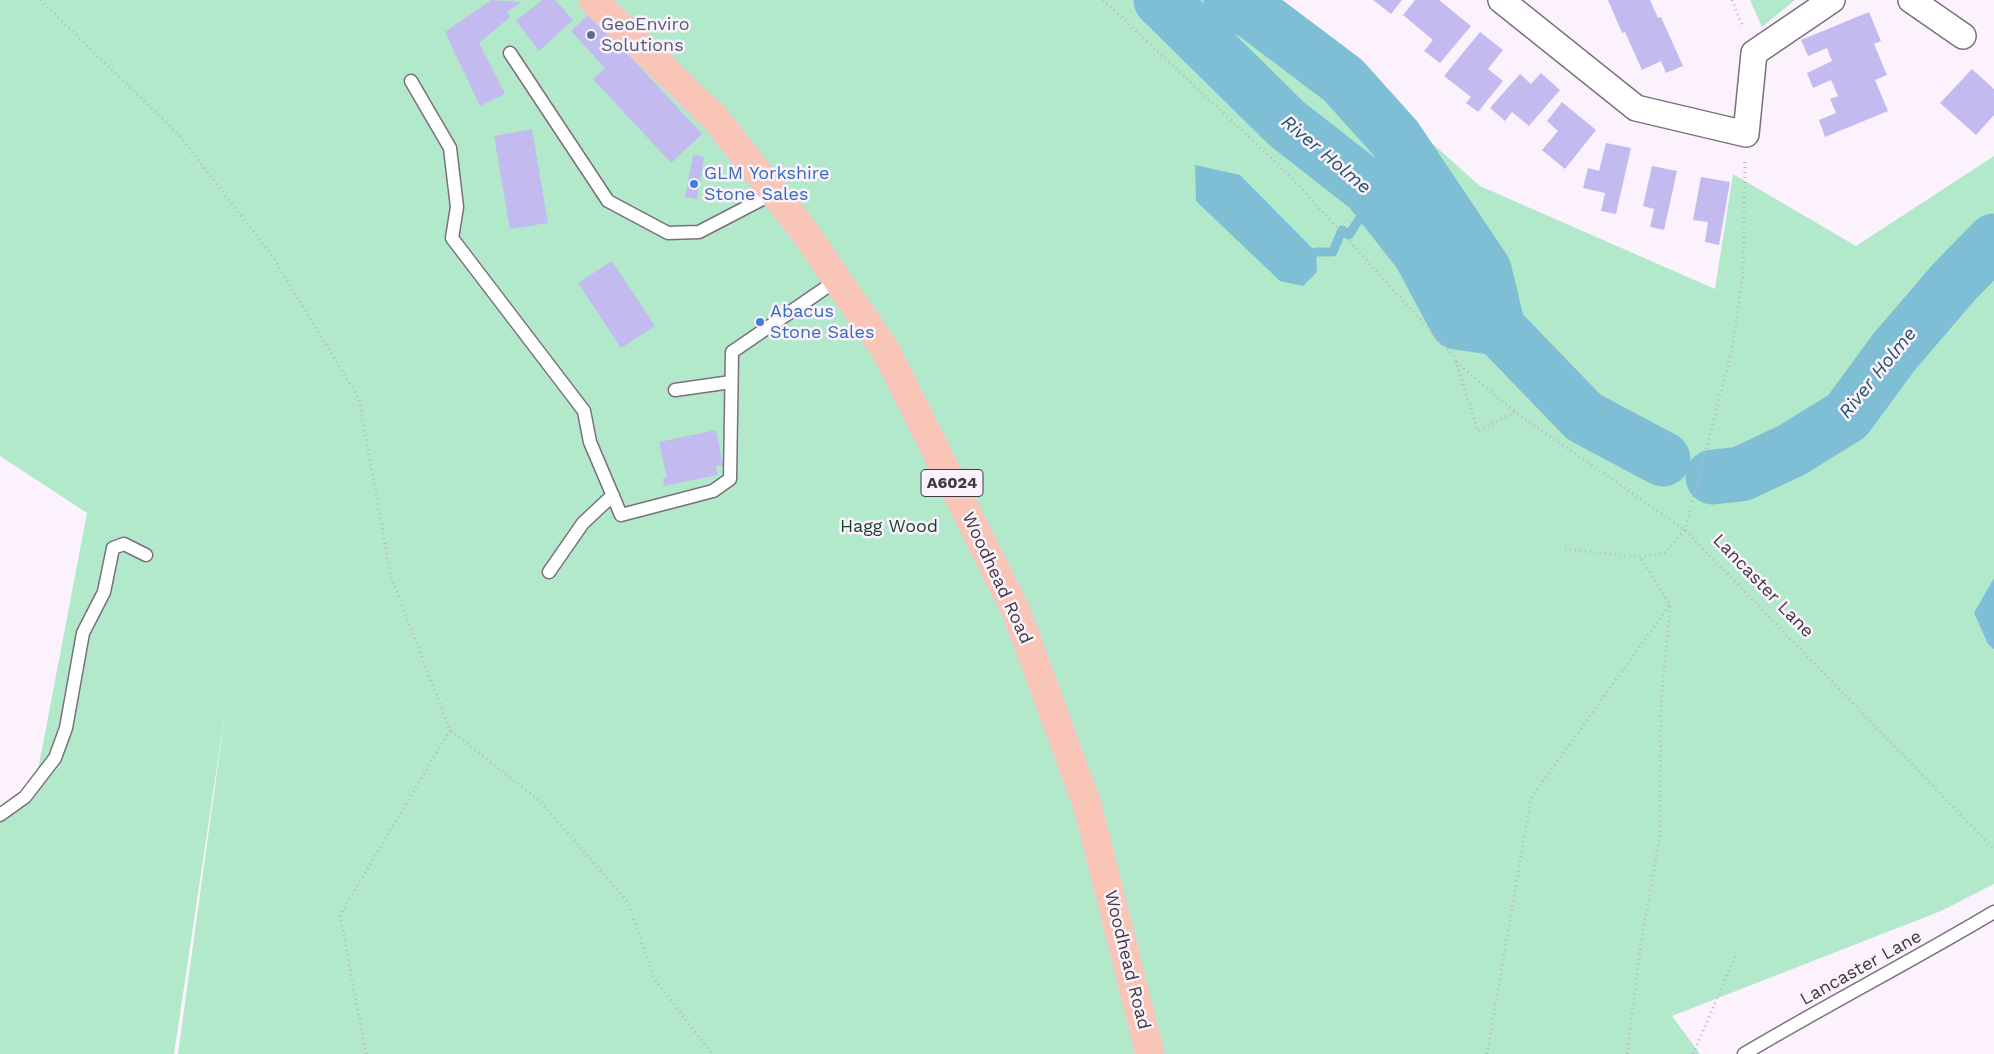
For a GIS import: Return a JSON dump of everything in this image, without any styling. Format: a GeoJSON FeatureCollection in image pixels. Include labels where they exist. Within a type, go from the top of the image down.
{"type":"FeatureCollection","features":[{"type":"Feature","properties":{"kind":"main road","name":"Woodhead Road"},"geometry":{"type":"LineString","coordinates":[[593,0],[715,118],[804,231],[886,351],[1016,611],[1087,804],[1150,1054]]}},
{"type":"Feature","properties":{"kind":"street"},"geometry":{"type":"LineString","coordinates":[[1501,0],[1636,108],[1746,134],[1754,53],[1832,0]]}},
{"type":"Feature","properties":{"kind":"street"},"geometry":{"type":"LineString","coordinates":[[1911,0],[1963,36]]}},
{"type":"Feature","properties":{"kind":"lane"},"geometry":{"type":"LineString","coordinates":[[510,53],[608,200],[668,234],[699,232],[774,193]]}},
{"type":"Feature","properties":{"kind":"lane"},"geometry":{"type":"LineString","coordinates":[[410,81],[450,148],[457,207],[452,238],[584,411],[590,442],[621,515],[713,491],[730,479],[732,352],[837,280]]}},
{"type":"Feature","properties":{"kind":"lane"},"geometry":{"type":"LineString","coordinates":[[675,390],[731,382]]}},
{"type":"Feature","properties":{"kind":"lane"},"geometry":{"type":"LineString","coordinates":[[549,572],[583,524],[613,495]]}},
{"type":"Feature","properties":{"kind":"lane"},"geometry":{"type":"LineString","coordinates":[[0,815],[25,797],[55,758],[66,728],[83,633],[104,592],[113,548],[124,544],[146,555]]}},
{"type":"Feature","properties":{"kind":"lane","name":"Lancaster Lane"},"geometry":{"type":"LineString","coordinates":[[1744,1054],[1837,1000],[1938,946],[1994,912]]}},
{"type":"Feature","properties":{"kind":"path"},"geometry":{"type":"LineString","coordinates":[[40,0],[179,135],[272,256],[359,399],[391,577],[450,730],[541,802],[628,902],[654,978],[712,1054]]}},
{"type":"Feature","properties":{"kind":"path"},"geometry":{"type":"LineString","coordinates":[[1103,0],[1286,173],[1454,356],[1478,431],[1515,412]]}},
{"type":"Feature","properties":{"kind":"path"},"geometry":{"type":"LineString","coordinates":[[1565,549],[1640,557],[1665,553],[1685,530],[1732,350],[1742,281],[1746,134]]}},
{"type":"Feature","properties":{"kind":"path","name":"Lancaster Lane"},"geometry":{"type":"LineString","coordinates":[[1456,362],[1515,412],[1685,530],[1994,849]]}},
{"type":"Feature","properties":{"kind":"path"},"geometry":{"type":"LineString","coordinates":[[1627,1054],[1641,942],[1660,835],[1661,705],[1670,606],[1640,557]]}},
{"type":"Feature","properties":{"kind":"path"},"geometry":{"type":"LineString","coordinates":[[1486,1054],[1531,798],[1670,606]]}},
{"type":"Feature","properties":{"kind":"path"},"geometry":{"type":"LineString","coordinates":[[366,1054],[340,916],[450,730]]}},
{"type":"Feature","properties":{"kind":"path"},"geometry":{"type":"LineString","coordinates":[[1692,1054],[1736,955]]}},
{"type":"Feature","properties":{"kind":"green space","name":"Hagg Wood"},"geometry":{"type":"Polygon","coordinates":[[[0,0],[1250,0],[1347,67],[1480,186],[1715,289],[1733,174],[1856,246],[1994,156],[1994,884],[1941,911],[1672,1016],[1700,1054],[178,1054],[226,706],[174,1054],[0,1054],[0,809],[32,801],[87,513],[0,456],[0,0]]]}},
{"type":"Feature","properties":{"kind":"green space"},"geometry":{"type":"Polygon","coordinates":[[[1750,0],[1795,0],[1762,27],[1750,0]]]}},
{"type":"Feature","properties":{"kind":"water"},"geometry":{"type":"Polygon","coordinates":[[[1195,165],[1240,175],[1316,252],[1317,272],[1303,286],[1280,281],[1196,201],[1195,165]]]}},
{"type":"Feature","properties":{"kind":"water"},"geometry":{"type":"Polygon","coordinates":[[[1994,578],[1994,649],[1988,644],[1974,613],[1994,578]]]}},
{"type":"Feature","properties":{"kind":"building"},"geometry":{"type":"Polygon","coordinates":[[[491,0],[521,2],[507,12],[510,17],[479,43],[505,94],[480,106],[445,32],[491,0]]]}},
{"type":"Feature","properties":{"kind":"building"},"geometry":{"type":"Polygon","coordinates":[[[542,0],[555,0],[573,20],[539,51],[516,21],[542,0]]]}},
{"type":"Feature","properties":{"kind":"building"},"geometry":{"type":"Polygon","coordinates":[[[1373,0],[1402,0],[1391,14],[1373,0]]]}},
{"type":"Feature","properties":{"kind":"building"},"geometry":{"type":"Polygon","coordinates":[[[1415,0],[1439,0],[1471,26],[1440,63],[1424,51],[1433,40],[1403,15],[1415,0]]]}},
{"type":"Feature","properties":{"kind":"building"},"geometry":{"type":"Polygon","coordinates":[[[1608,0],[1650,0],[1658,18],[1661,17],[1683,66],[1666,73],[1661,61],[1642,70],[1625,32],[1622,33],[1608,0]]]}},
{"type":"Feature","properties":{"kind":"building"},"geometry":{"type":"Polygon","coordinates":[[[1869,12],[1881,41],[1874,44],[1887,75],[1875,80],[1888,111],[1825,137],[1819,120],[1836,113],[1830,99],[1838,96],[1831,80],[1813,88],[1807,73],[1832,61],[1827,48],[1808,56],[1801,40],[1869,12]]]}},
{"type":"Feature","properties":{"kind":"building"},"geometry":{"type":"Polygon","coordinates":[[[590,13],[702,134],[671,163],[593,79],[605,68],[571,31],[590,13]]]}},
{"type":"Feature","properties":{"kind":"building"},"geometry":{"type":"Polygon","coordinates":[[[1480,32],[1503,50],[1488,69],[1503,81],[1478,112],[1466,103],[1471,97],[1444,76],[1480,32]]]}},
{"type":"Feature","properties":{"kind":"building"},"geometry":{"type":"Polygon","coordinates":[[[1972,69],[1994,89],[1994,115],[1976,135],[1940,103],[1972,69]]]}},
{"type":"Feature","properties":{"kind":"building"},"geometry":{"type":"Polygon","coordinates":[[[1541,73],[1560,90],[1529,126],[1512,112],[1505,121],[1490,108],[1520,74],[1531,84],[1541,73]]]}},
{"type":"Feature","properties":{"kind":"building"},"geometry":{"type":"Polygon","coordinates":[[[1562,102],[1596,130],[1565,169],[1542,150],[1558,131],[1547,121],[1562,102]]]}},
{"type":"Feature","properties":{"kind":"building"},"geometry":{"type":"Polygon","coordinates":[[[532,129],[548,223],[510,229],[494,136],[532,129]]]}},
{"type":"Feature","properties":{"kind":"building"},"geometry":{"type":"Polygon","coordinates":[[[1606,143],[1631,148],[1616,214],[1601,211],[1605,193],[1583,188],[1588,168],[1599,171],[1606,143]]]}},
{"type":"Feature","properties":{"kind":"building"},"geometry":{"type":"Polygon","coordinates":[[[693,155],[704,157],[697,199],[685,197],[693,155]]]}},
{"type":"Feature","properties":{"kind":"building"},"geometry":{"type":"Polygon","coordinates":[[[1652,166],[1677,171],[1664,230],[1650,227],[1654,209],[1643,206],[1652,166]]]}},
{"type":"Feature","properties":{"kind":"building"},"geometry":{"type":"Polygon","coordinates":[[[1701,177],[1730,182],[1719,245],[1705,242],[1708,222],[1693,220],[1701,177]]]}},
{"type":"Feature","properties":{"kind":"building"},"geometry":{"type":"Polygon","coordinates":[[[612,261],[655,326],[621,348],[578,283],[612,261]]]}},
{"type":"Feature","properties":{"kind":"building"},"geometry":{"type":"Polygon","coordinates":[[[716,430],[723,465],[716,466],[718,475],[664,486],[663,478],[667,478],[659,442],[716,430]]]}},
{"type":"Feature","properties":{"kind":"waterway","name":"River Holme"},"geometry":{"type":"LineString","coordinates":[[1161,0],[1287,124],[1369,188],[1420,253],[1457,322],[1498,328]]}},
{"type":"Feature","properties":{"kind":"waterway","name":"River Holme"},"geometry":{"type":"LineString","coordinates":[[1231,0],[1254,13],[1343,80],[1396,139],[1484,270],[1498,328],[1584,417],[1663,459]]}},
{"type":"Feature","properties":{"kind":"waterway"},"geometry":{"type":"LineString","coordinates":[[1316,252],[1333,252],[1342,230],[1349,235],[1374,196]]}},
{"type":"Feature","properties":{"kind":"waterway","name":"River Holme"},"geometry":{"type":"LineString","coordinates":[[1713,477],[1741,474],[1792,450],[1847,416],[1894,352],[1954,282],[1994,241]]}},
{"type":"Feature","properties":{"kind":"place","name":"GeoEnviro Solutions"},"geometry":{"type":"Point","coordinates":[591,35]}},
{"type":"Feature","properties":{"kind":"place","name":"GLM Yorkshire Stone Sales"},"geometry":{"type":"Point","coordinates":[694,184]}},
{"type":"Feature","properties":{"kind":"place","name":"Abacus Stone Sales"},"geometry":{"type":"Point","coordinates":[760,322]}}]}
